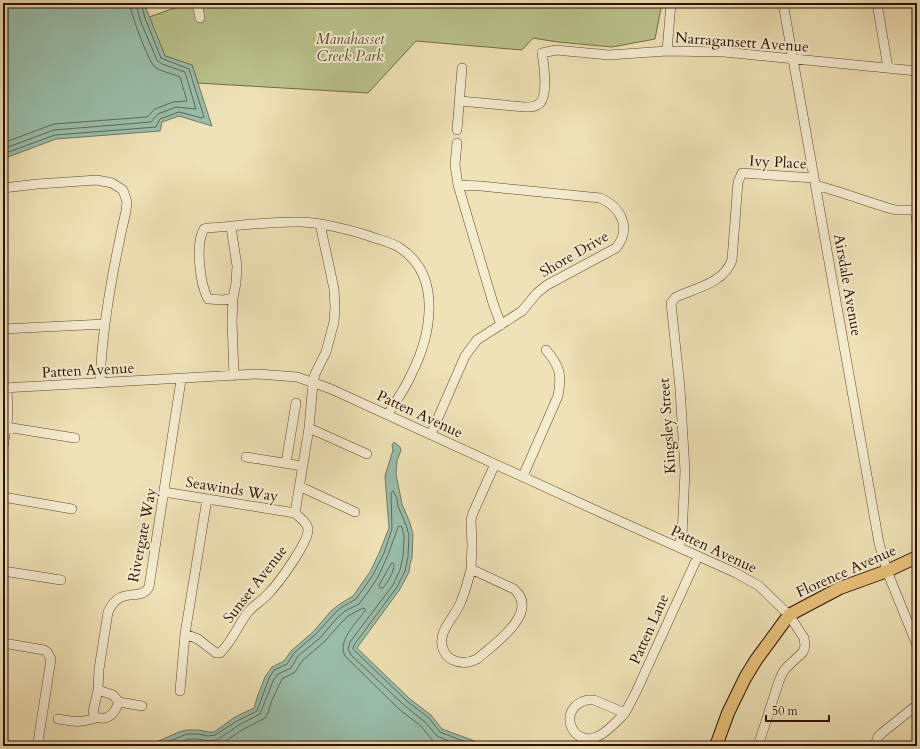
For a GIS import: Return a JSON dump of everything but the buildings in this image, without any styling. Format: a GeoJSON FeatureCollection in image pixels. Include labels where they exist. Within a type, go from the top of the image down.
{"type":"FeatureCollection","features":[{"type":"Feature","properties":{"kind":"main road","name":"Florence Avenue"},"geometry":{"type":"LineString","coordinates":[[789,615],[840,588],[887,571],[917,557]]}},
{"type":"Feature","properties":{"kind":"main road"},"geometry":{"type":"LineString","coordinates":[[716,746],[728,713],[744,678],[789,615]]}},
{"type":"Feature","properties":{"kind":"street"},"geometry":{"type":"LineString","coordinates":[[197,3],[200,18]]}},
{"type":"Feature","properties":{"kind":"street"},"geometry":{"type":"LineString","coordinates":[[667,52],[671,3]]}},
{"type":"Feature","properties":{"kind":"street","name":"Airsdale Avenue"},"geometry":{"type":"LineString","coordinates":[[783,3],[879,542],[887,571],[917,645]]}},
{"type":"Feature","properties":{"kind":"street"},"geometry":{"type":"LineString","coordinates":[[877,3],[888,68]]}},
{"type":"Feature","properties":{"kind":"street","name":"Narragansett Avenue"},"geometry":{"type":"LineString","coordinates":[[460,101],[525,107],[533,107],[539,104],[543,99],[544,83],[542,53],[556,50],[609,55],[667,52],[724,52],[917,72]]}},
{"type":"Feature","properties":{"kind":"street"},"geometry":{"type":"LineString","coordinates":[[457,130],[462,68]]}},
{"type":"Feature","properties":{"kind":"street"},"geometry":{"type":"LineString","coordinates":[[457,143],[455,165],[458,185],[486,282],[501,325]]}},
{"type":"Feature","properties":{"kind":"street","name":"Ivy Place"},"geometry":{"type":"LineString","coordinates":[[671,303],[676,297],[721,277],[730,265],[738,182],[742,173],[815,182]]}},
{"type":"Feature","properties":{"kind":"street"},"geometry":{"type":"LineString","coordinates":[[3,188],[96,180],[112,183],[123,190],[126,196],[126,211],[110,281],[100,383]]}},
{"type":"Feature","properties":{"kind":"street"},"geometry":{"type":"LineString","coordinates":[[815,182],[888,208],[896,210],[916,210],[917,222]]}},
{"type":"Feature","properties":{"kind":"street","name":"Shore Drive"},"geometry":{"type":"LineString","coordinates":[[431,434],[469,350],[477,340],[522,311],[537,293],[547,285],[616,248],[621,243],[624,233],[622,220],[615,206],[600,198],[458,185]]}},
{"type":"Feature","properties":{"kind":"street"},"geometry":{"type":"LineString","coordinates":[[233,298],[224,300],[208,299],[204,292],[200,264],[201,238],[204,229],[287,222],[320,224],[346,229],[397,246],[412,257],[426,280],[429,294],[426,335],[421,353],[406,385],[388,414]]}},
{"type":"Feature","properties":{"kind":"street"},"geometry":{"type":"LineString","coordinates":[[295,513],[309,428],[313,383],[315,374],[326,352],[331,336],[335,307],[334,289],[320,224]]}},
{"type":"Feature","properties":{"kind":"street"},"geometry":{"type":"LineString","coordinates":[[231,227],[237,266],[232,322],[234,376]]}},
{"type":"Feature","properties":{"kind":"street","name":"Kingsley Street"},"geometry":{"type":"LineString","coordinates":[[671,303],[680,388],[685,471],[682,536],[678,547]]}},
{"type":"Feature","properties":{"kind":"street"},"geometry":{"type":"LineString","coordinates":[[3,329],[105,324]]}},
{"type":"Feature","properties":{"kind":"street"},"geometry":{"type":"LineString","coordinates":[[523,476],[555,402],[560,386],[556,361],[546,350]]}},
{"type":"Feature","properties":{"kind":"street","name":"Patten Avenue"},"geometry":{"type":"LineString","coordinates":[[5,388],[181,380],[258,374],[283,375],[297,378],[331,388],[736,573],[758,586],[789,615],[804,638],[805,646],[803,652],[787,667],[778,681],[758,746]]}},
{"type":"Feature","properties":{"kind":"street","name":"Rivergate Way"},"geometry":{"type":"LineString","coordinates":[[96,718],[93,712],[98,690],[99,670],[108,612],[111,605],[122,596],[144,593],[149,587],[181,380]]}},
{"type":"Feature","properties":{"kind":"street"},"geometry":{"type":"LineString","coordinates":[[3,447],[8,416],[5,388]]}},
{"type":"Feature","properties":{"kind":"street"},"geometry":{"type":"LineString","coordinates":[[286,463],[296,403]]}},
{"type":"Feature","properties":{"kind":"street"},"geometry":{"type":"LineString","coordinates":[[6,427],[75,438]]}},
{"type":"Feature","properties":{"kind":"street"},"geometry":{"type":"LineString","coordinates":[[309,428],[367,454]]}},
{"type":"Feature","properties":{"kind":"street"},"geometry":{"type":"LineString","coordinates":[[246,457],[302,466]]}},
{"type":"Feature","properties":{"kind":"street"},"geometry":{"type":"LineString","coordinates":[[471,569],[518,592],[522,600],[522,609],[516,622],[508,632],[476,659],[471,662],[460,663],[448,657],[444,651],[442,637],[443,632],[459,605],[471,569],[473,513],[495,464]]}},
{"type":"Feature","properties":{"kind":"street"},"geometry":{"type":"LineString","coordinates":[[299,486],[355,512]]}},
{"type":"Feature","properties":{"kind":"street","name":"Seawinds Way"},"geometry":{"type":"LineString","coordinates":[[164,492],[295,513]]}},
{"type":"Feature","properties":{"kind":"street"},"geometry":{"type":"LineString","coordinates":[[3,497],[72,508]]}},
{"type":"Feature","properties":{"kind":"street"},"geometry":{"type":"LineString","coordinates":[[180,691],[185,634],[207,499]]}},
{"type":"Feature","properties":{"kind":"street","name":"Sunset Avenue"},"geometry":{"type":"LineString","coordinates":[[185,634],[198,639],[216,654],[222,651],[248,612],[268,594],[283,576],[295,559],[308,535],[306,523],[295,513]]}},
{"type":"Feature","properties":{"kind":"street","name":"Patten Lane"},"geometry":{"type":"LineString","coordinates":[[625,713],[594,700],[587,700],[576,705],[572,710],[569,721],[574,732],[578,736],[589,739],[596,738],[625,713],[698,556]]}},
{"type":"Feature","properties":{"kind":"street"},"geometry":{"type":"LineString","coordinates":[[3,571],[61,580]]}},
{"type":"Feature","properties":{"kind":"street"},"geometry":{"type":"LineString","coordinates":[[3,643],[44,650],[51,659],[38,742],[36,746]]}},
{"type":"Feature","properties":{"kind":"street"},"geometry":{"type":"LineString","coordinates":[[98,690],[113,694],[119,702],[142,706]]}},
{"type":"Feature","properties":{"kind":"street"},"geometry":{"type":"LineString","coordinates":[[58,719],[82,722],[96,718],[104,718],[115,712],[119,702]]}},
{"type":"Feature","properties":{"kind":"street"},"geometry":{"type":"LineString","coordinates":[[875,746],[878,737],[882,733],[917,705]]}},
{"type":"Feature","properties":{"kind":"green space","name":"Manahasset Creek Park"},"geometry":{"type":"Polygon","coordinates":[[[189,3],[662,3],[655,39],[612,47],[533,38],[522,50],[416,41],[368,93],[198,83],[192,65],[165,56],[149,17],[189,3]]]}},
{"type":"Feature","properties":{"kind":"water"},"geometry":{"type":"Polygon","coordinates":[[[3,3],[144,3],[165,56],[192,65],[212,126],[179,116],[162,122],[160,131],[56,139],[3,158],[3,3]]]}},
{"type":"Feature","properties":{"kind":"water"},"geometry":{"type":"Polygon","coordinates":[[[394,442],[400,447],[401,450],[397,461],[396,474],[402,504],[413,534],[412,558],[409,572],[400,589],[357,648],[410,699],[431,715],[442,729],[488,746],[147,746],[187,730],[214,732],[235,717],[254,708],[265,677],[272,667],[284,661],[291,651],[313,632],[331,611],[353,596],[370,572],[389,528],[385,476],[394,442]]]}}]}
